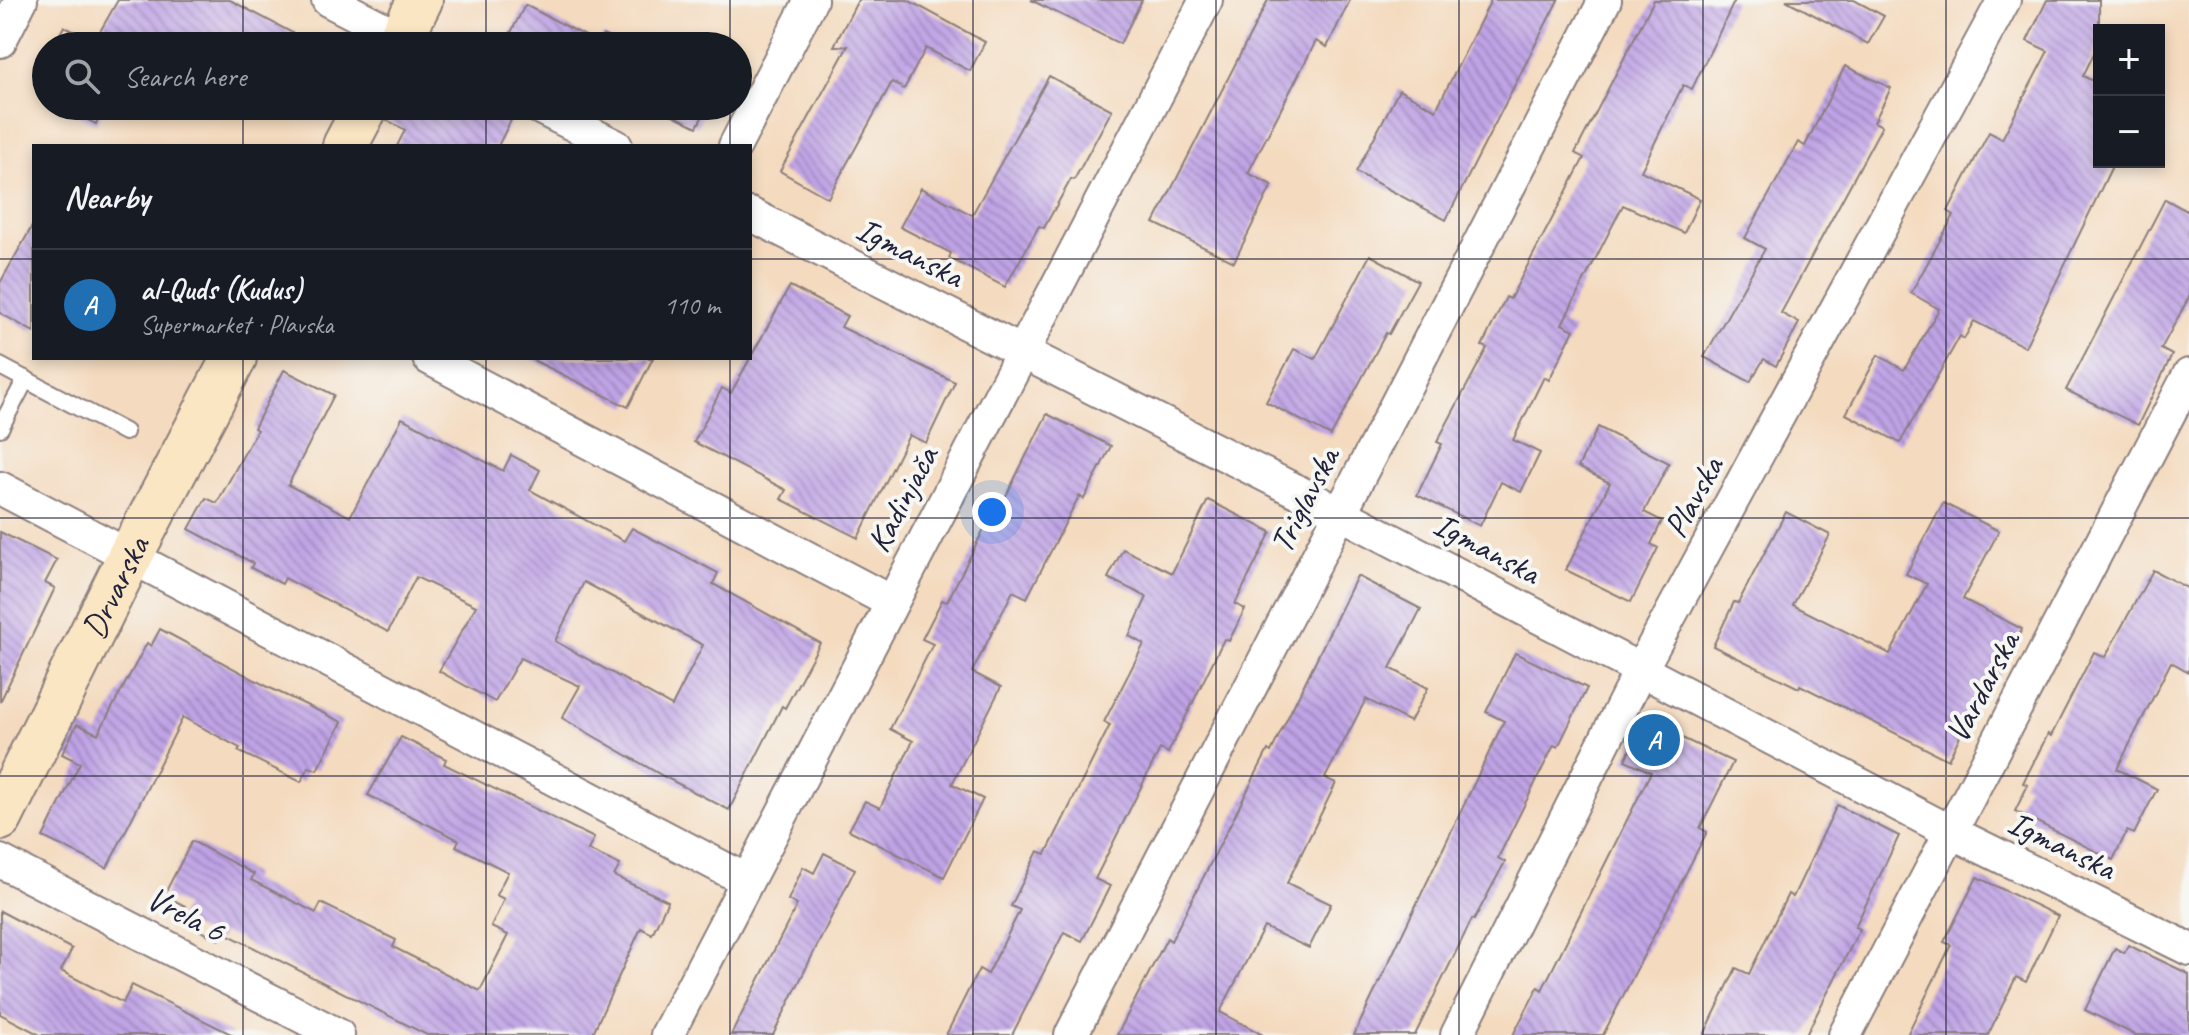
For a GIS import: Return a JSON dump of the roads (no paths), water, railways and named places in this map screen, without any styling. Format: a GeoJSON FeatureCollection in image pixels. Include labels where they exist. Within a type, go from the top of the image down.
{"type":"FeatureCollection","features":[{"type":"Feature","properties":{"kind":"main road"},"geometry":{"type":"LineString","coordinates":[[346,144],[359,120]]}},
{"type":"Feature","properties":{"kind":"main road","name":"Drvarska"},"geometry":{"type":"LineString","coordinates":[[0,818],[129,558],[233,360]]}},
{"type":"Feature","properties":{"kind":"street"},"geometry":{"type":"LineString","coordinates":[[0,41],[21,0]]}},
{"type":"Feature","properties":{"kind":"street"},"geometry":{"type":"LineString","coordinates":[[328,0],[409,32]]}},
{"type":"Feature","properties":{"kind":"street"},"geometry":{"type":"LineString","coordinates":[[752,113],[811,0]]}},
{"type":"Feature","properties":{"kind":"street","name":"Kadinjača"},"geometry":{"type":"LineString","coordinates":[[667,1035],[1206,0]]}},
{"type":"Feature","properties":{"kind":"street","name":"Triglavska"},"geometry":{"type":"LineString","coordinates":[[1071,1035],[1605,0]]}},
{"type":"Feature","properties":{"kind":"street","name":"Plavska"},"geometry":{"type":"LineString","coordinates":[[1457,1035],[1640,671],[2004,0]]}},
{"type":"Feature","properties":{"kind":"street"},"geometry":{"type":"LineString","coordinates":[[564,120],[612,144]]}},
{"type":"Feature","properties":{"kind":"street"},"geometry":{"type":"LineString","coordinates":[[736,144],[749,120]]}},
{"type":"Feature","properties":{"kind":"street","name":"Igmanska"},"geometry":{"type":"LineString","coordinates":[[752,215],[1340,513],[1949,831],[2189,949]]}},
{"type":"Feature","properties":{"kind":"street"},"geometry":{"type":"LineString","coordinates":[[433,360],[891,602]]}},
{"type":"Feature","properties":{"kind":"street","name":"Vardarska"},"geometry":{"type":"LineString","coordinates":[[1845,1035],[2189,375]]}},
{"type":"Feature","properties":{"kind":"street"},"geometry":{"type":"LineString","coordinates":[[0,488],[746,880]]}},
{"type":"Feature","properties":{"kind":"street","name":"Vrela 6"},"geometry":{"type":"LineString","coordinates":[[0,861],[280,1022],[338,1035]]}},
{"type":"Feature","properties":{"kind":"lane"},"geometry":{"type":"LineString","coordinates":[[0,366],[125,432]]}},
{"type":"Feature","properties":{"kind":"lane"},"geometry":{"type":"LineString","coordinates":[[0,428],[26,379]]}},
{"type":"Feature","properties":{"kind":"place","name":"al-Quds (Kudus)"},"geometry":{"type":"Point","coordinates":[1654,740]}}]}
